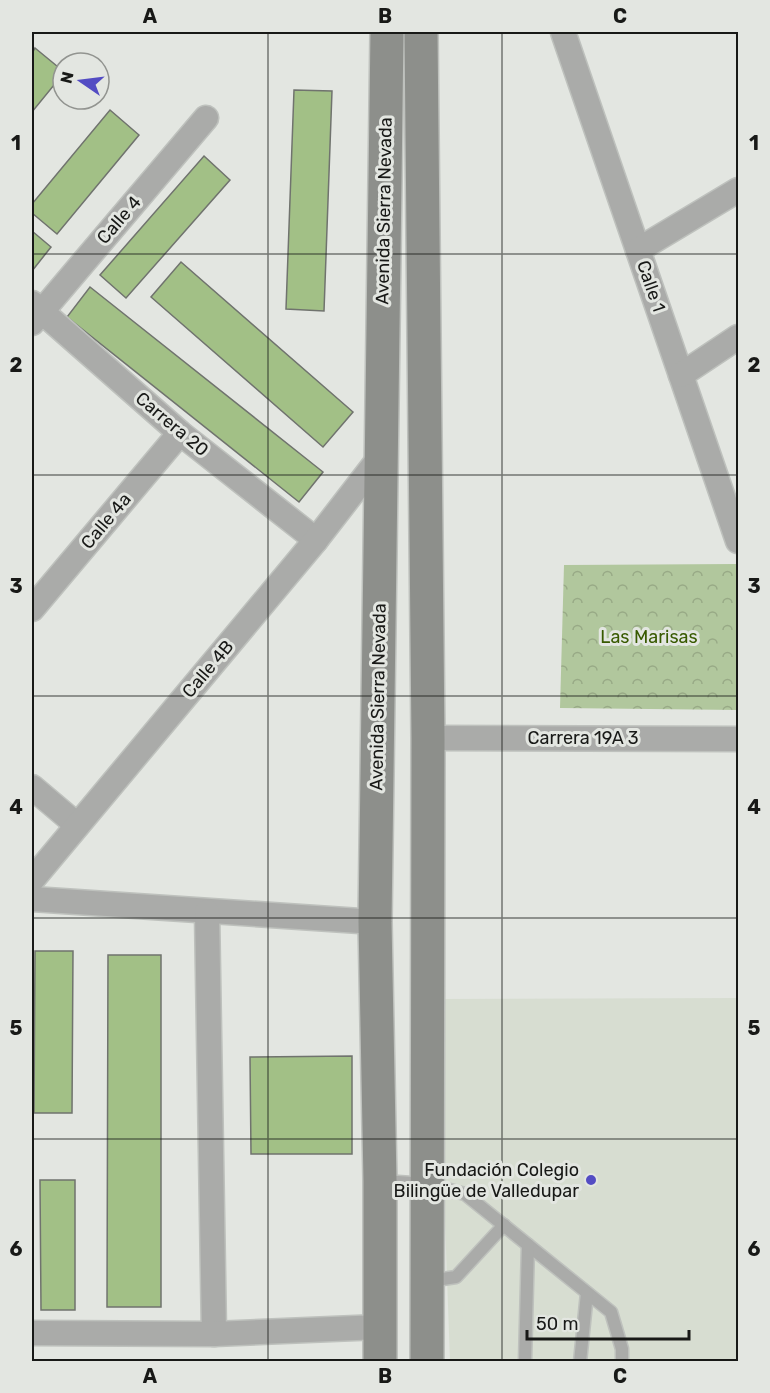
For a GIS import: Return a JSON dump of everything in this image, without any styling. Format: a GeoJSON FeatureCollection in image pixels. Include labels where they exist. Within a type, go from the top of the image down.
{"type":"FeatureCollection","features":[{"type":"Feature","properties":{"kind":"main road","name":"Avenida Sierra Nevada"},"geometry":{"type":"LineString","coordinates":[[380,1362],[380,1181],[375,922],[387,32]]}},
{"type":"Feature","properties":{"kind":"main road","name":"Avenida Sierra Nevada"},"geometry":{"type":"LineString","coordinates":[[421,32],[428,738],[427,1362]]}},
{"type":"Feature","properties":{"kind":"street","name":"Calle 1"},"geometry":{"type":"LineString","coordinates":[[562,32],[738,541]]}},
{"type":"Feature","properties":{"kind":"street","name":"Calle 4"},"geometry":{"type":"LineString","coordinates":[[35,312],[206,118]]}},
{"type":"Feature","properties":{"kind":"street"},"geometry":{"type":"LineString","coordinates":[[638,250],[738,190]]}},
{"type":"Feature","properties":{"kind":"street","name":"Carrera 20"},"geometry":{"type":"LineString","coordinates":[[35,312],[180,433],[316,540]]}},
{"type":"Feature","properties":{"kind":"street"},"geometry":{"type":"LineString","coordinates":[[681,375],[738,337]]}},
{"type":"Feature","properties":{"kind":"street","name":"Calle 4a"},"geometry":{"type":"LineString","coordinates":[[32,609],[180,433]]}},
{"type":"Feature","properties":{"kind":"street","name":"Calle 4B"},"geometry":{"type":"LineString","coordinates":[[32,880],[316,540],[381,456]]}},
{"type":"Feature","properties":{"kind":"street","name":"Carrera 19A 3"},"geometry":{"type":"LineString","coordinates":[[428,738],[738,739]]}},
{"type":"Feature","properties":{"kind":"street"},"geometry":{"type":"LineString","coordinates":[[32,787],[77,825]]}},
{"type":"Feature","properties":{"kind":"street"},"geometry":{"type":"LineString","coordinates":[[32,899],[375,922]]}},
{"type":"Feature","properties":{"kind":"street"},"geometry":{"type":"LineString","coordinates":[[207,912],[214,1334]]}},
{"type":"Feature","properties":{"kind":"street"},"geometry":{"type":"LineString","coordinates":[[32,1333],[214,1334],[380,1327]]}},
{"type":"Feature","properties":{"kind":"lane"},"geometry":{"type":"LineString","coordinates":[[380,1181],[427,1184],[465,1194],[611,1312],[622,1349],[622,1362]]}},
{"type":"Feature","properties":{"kind":"lane"},"geometry":{"type":"LineString","coordinates":[[427,1281],[456,1277],[504,1225]]}},
{"type":"Feature","properties":{"kind":"lane"},"geometry":{"type":"LineString","coordinates":[[525,1362],[528,1245]]}},
{"type":"Feature","properties":{"kind":"lane"},"geometry":{"type":"LineString","coordinates":[[580,1362],[587,1293]]}},
{"type":"Feature","properties":{"kind":"shaded area","name":"Fundación Colegio Bilingüe de Valledupar"},"geometry":{"type":"Polygon","coordinates":[[[738,998],[738,1361],[450,1361],[437,999],[738,998]]]}},
{"type":"Feature","properties":{"kind":"green space","name":"Las Marisas"},"geometry":{"type":"Polygon","coordinates":[[[737,564],[738,710],[560,708],[564,565],[737,564]]]}},
{"type":"Feature","properties":{"kind":"building"},"geometry":{"type":"Polygon","coordinates":[[[35,48],[51,61],[51,89],[32,112],[32,53],[35,48]]]}},
{"type":"Feature","properties":{"kind":"building"},"geometry":{"type":"Polygon","coordinates":[[[294,90],[332,91],[324,311],[286,309],[294,90]]]}},
{"type":"Feature","properties":{"kind":"building"},"geometry":{"type":"Polygon","coordinates":[[[109,111],[139,135],[57,234],[32,213],[32,204],[109,111]]]}},
{"type":"Feature","properties":{"kind":"building"},"geometry":{"type":"Polygon","coordinates":[[[204,156],[230,180],[126,298],[100,275],[204,156]]]}},
{"type":"Feature","properties":{"kind":"building"},"geometry":{"type":"Polygon","coordinates":[[[32,231],[51,247],[32,271],[32,231]]]}},
{"type":"Feature","properties":{"kind":"building"},"geometry":{"type":"Polygon","coordinates":[[[181,262],[353,412],[323,447],[151,297],[181,262]]]}},
{"type":"Feature","properties":{"kind":"building"},"geometry":{"type":"Polygon","coordinates":[[[90,287],[323,472],[299,502],[67,317],[90,287]]]}},
{"type":"Feature","properties":{"kind":"building"},"geometry":{"type":"Polygon","coordinates":[[[35,951],[73,951],[72,1113],[34,1113],[35,951]]]}},
{"type":"Feature","properties":{"kind":"building"},"geometry":{"type":"Polygon","coordinates":[[[108,955],[161,955],[161,1307],[107,1307],[108,955]]]}},
{"type":"Feature","properties":{"kind":"building"},"geometry":{"type":"Polygon","coordinates":[[[352,1056],[352,1154],[251,1154],[250,1057],[352,1056]]]}},
{"type":"Feature","properties":{"kind":"building"},"geometry":{"type":"Polygon","coordinates":[[[40,1180],[75,1180],[75,1310],[41,1310],[40,1180]]]}},
{"type":"Feature","properties":{"kind":"place","name":"Fundación Colegio Bilingüe de Valledupar"},"geometry":{"type":"Point","coordinates":[591,1180]}}]}
